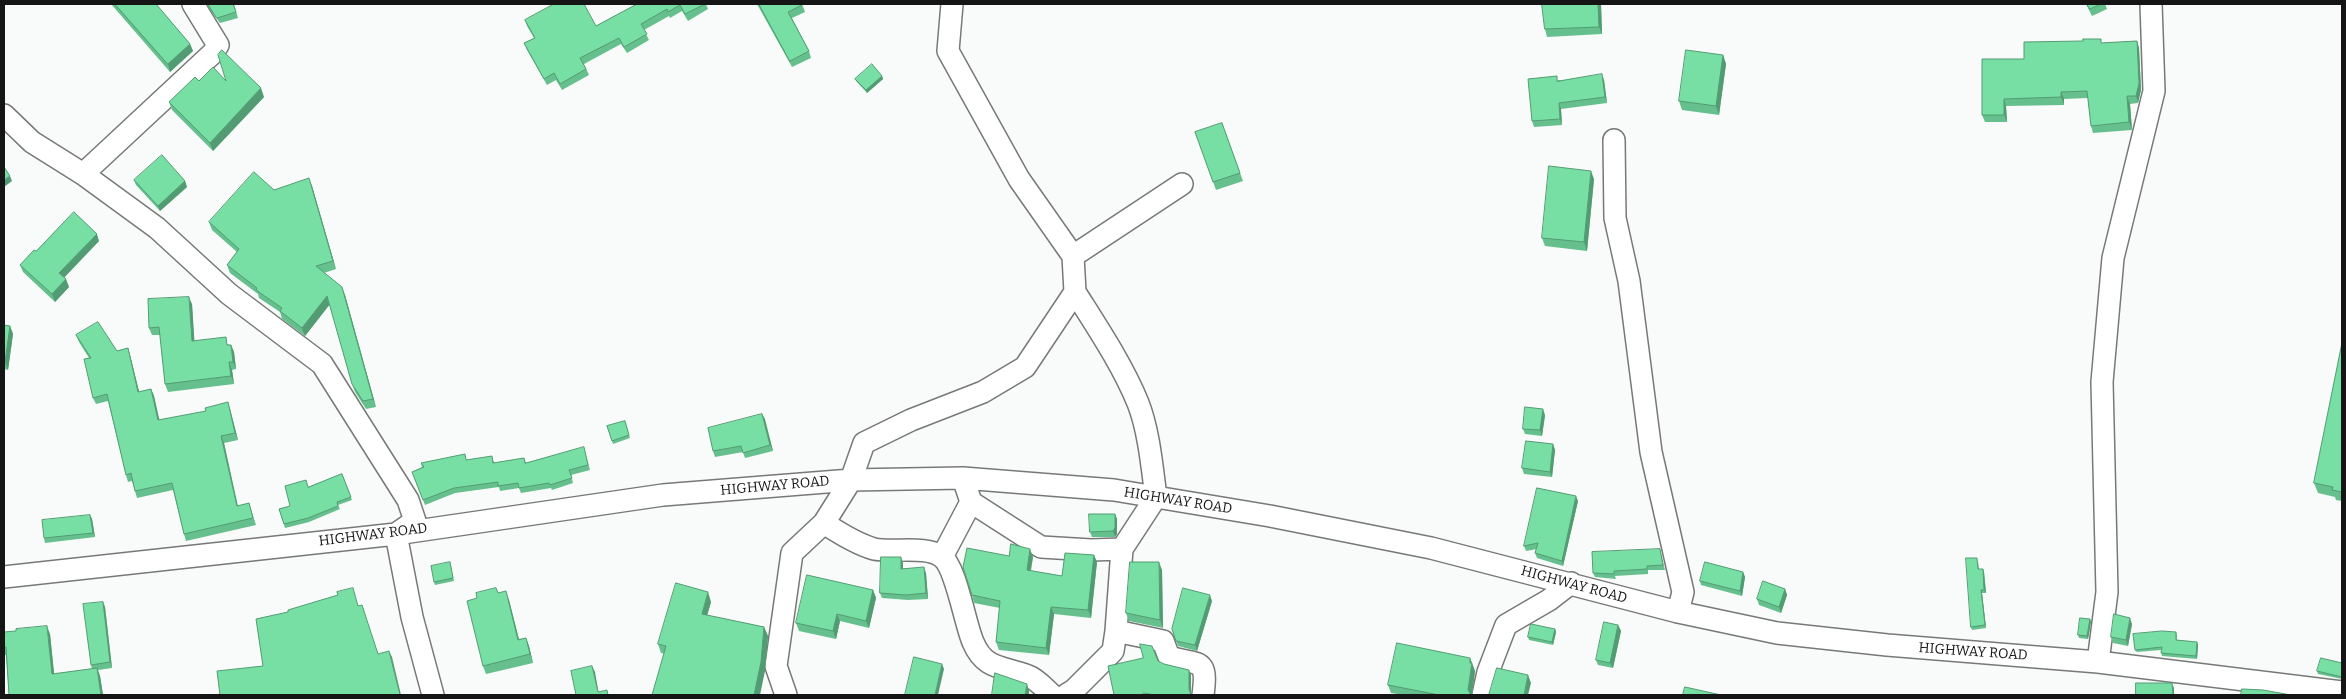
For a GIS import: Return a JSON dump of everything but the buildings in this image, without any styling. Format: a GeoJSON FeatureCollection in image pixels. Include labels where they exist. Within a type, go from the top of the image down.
{"type":"FeatureCollection","features":[{"type":"Feature","properties":{"kind":"street"},"geometry":{"type":"LineString","coordinates":[[83,174],[213,53],[218,45],[193,4]]}},
{"type":"Feature","properties":{"kind":"street"},"geometry":{"type":"LineString","coordinates":[[952,4],[948,51],[1019,179],[1073,256],[1075,292],[1105,340],[1138,403],[1152,461],[1156,497],[1122,549],[1116,631],[1112,651],[1074,690],[1066,695]]}},
{"type":"Feature","properties":{"kind":"street"},"geometry":{"type":"LineString","coordinates":[[2098,662],[2107,592],[2103,372],[2113,258],[2154,91],[2151,4]]}},
{"type":"Feature","properties":{"kind":"street"},"geometry":{"type":"LineString","coordinates":[[4,115],[32,142],[83,174],[157,228],[229,294],[322,364],[408,500],[415,521],[396,534],[412,617],[433,695]]}},
{"type":"Feature","properties":{"kind":"street"},"geometry":{"type":"LineString","coordinates":[[1614,140],[1615,218],[1628,281],[1651,452],[1683,592],[1678,612]]}},
{"type":"Feature","properties":{"kind":"street"},"geometry":{"type":"LineString","coordinates":[[1073,256],[1182,184]]}},
{"type":"Feature","properties":{"kind":"street"},"geometry":{"type":"LineString","coordinates":[[786,695],[776,666],[792,553],[824,523],[851,480],[864,444],[910,420],[983,392],[1025,367],[1075,292]]}},
{"type":"Feature","properties":{"kind":"street"},"geometry":{"type":"LineString","coordinates":[[963,478],[971,502],[1041,547],[1090,550],[1122,549]]}},
{"type":"Feature","properties":{"kind":"street","name":"HIGHWAY ROAD"},"geometry":{"type":"LineString","coordinates":[[4,577],[396,534],[663,495],[851,480],[963,478],[1114,490],[1270,516],[1431,548],[1678,612],[1777,633],[1887,645],[2098,662],[2342,692]]}},
{"type":"Feature","properties":{"kind":"street"},"geometry":{"type":"LineString","coordinates":[[942,557],[971,502]]}},
{"type":"Feature","properties":{"kind":"street"},"geometry":{"type":"LineString","coordinates":[[824,523],[840,534],[874,549],[927,552],[942,557],[950,568],[973,644],[985,662],[1002,669],[1030,676],[1052,695]]}},
{"type":"Feature","properties":{"kind":"street"},"geometry":{"type":"LineString","coordinates":[[1483,695],[1488,672],[1506,625],[1549,600],[1571,584]]}},
{"type":"Feature","properties":{"kind":"street"},"geometry":{"type":"LineString","coordinates":[[1116,631],[1163,641],[1169,657],[1196,662],[1203,668],[1206,677],[1203,695]]}}]}
